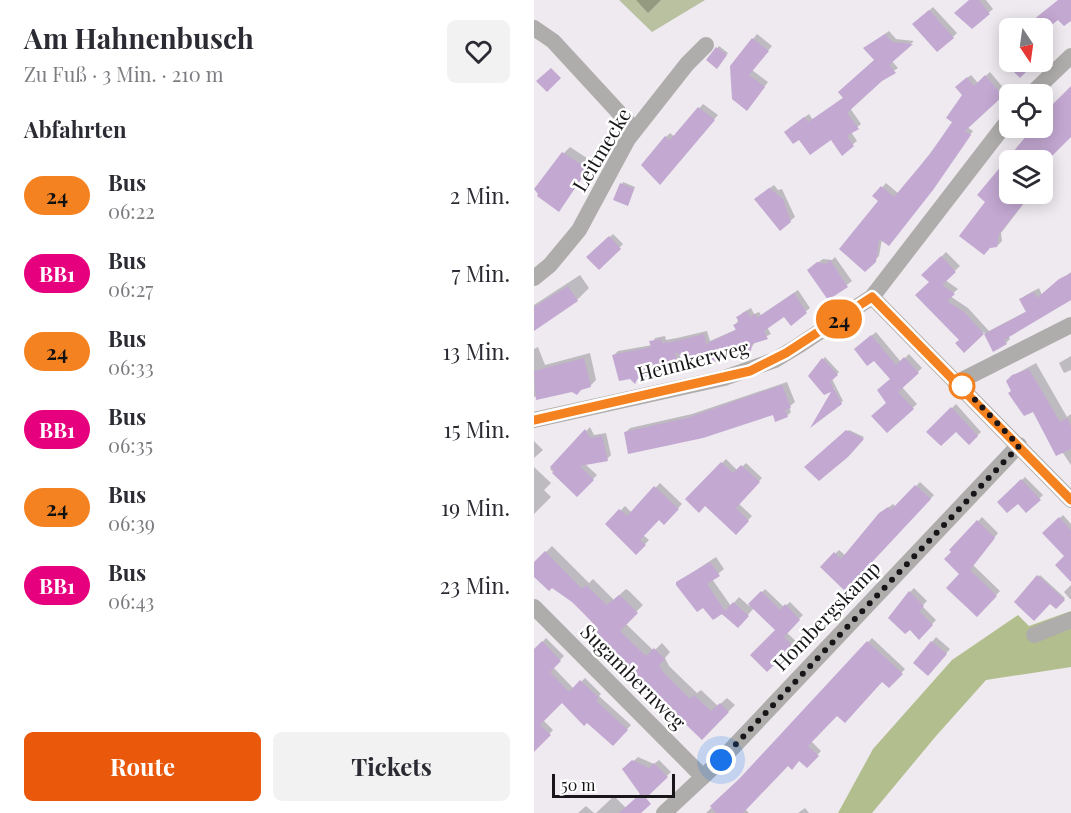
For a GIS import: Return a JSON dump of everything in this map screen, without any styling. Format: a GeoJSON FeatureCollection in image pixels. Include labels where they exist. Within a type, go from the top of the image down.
{"type":"FeatureCollection","features":[{"type":"Feature","properties":{"kind":"street"},"geometry":{"type":"LineString","coordinates":[[534,28],[553,41],[635,130]]}},
{"type":"Feature","properties":{"kind":"street","name":"Leitmecke"},"geometry":{"type":"LineString","coordinates":[[534,278],[550,265],[579,230],[635,130],[687,64],[706,45]]}},
{"type":"Feature","properties":{"kind":"street"},"geometry":{"type":"LineString","coordinates":[[1042,84],[1071,56]]}},
{"type":"Feature","properties":{"kind":"street","name":"Heimkerweg"},"geometry":{"type":"LineString","coordinates":[[534,420],[750,371],[790,351],[872,297],[999,132]]}},
{"type":"Feature","properties":{"kind":"street"},"geometry":{"type":"LineString","coordinates":[[872,297],[958,382],[1071,500]]}},
{"type":"Feature","properties":{"kind":"street"},"geometry":{"type":"LineString","coordinates":[[958,382],[1071,325]]}},
{"type":"Feature","properties":{"kind":"street","name":"Hombergskamp"},"geometry":{"type":"LineString","coordinates":[[664,813],[703,777],[1019,446]]}},
{"type":"Feature","properties":{"kind":"street","name":"Sugambernweg"},"geometry":{"type":"LineString","coordinates":[[534,607],[703,777]]}},
{"type":"Feature","properties":{"kind":"street"},"geometry":{"type":"LineString","coordinates":[[1034,635],[1071,620]]}},
{"type":"Feature","properties":{"kind":"green space"},"geometry":{"type":"Polygon","coordinates":[[[619,0],[705,0],[652,32],[619,0]]]}},
{"type":"Feature","properties":{"kind":"green space"},"geometry":{"type":"Polygon","coordinates":[[[1071,611],[1071,667],[986,680],[872,813],[838,813],[873,749],[952,660],[1018,615],[1029,626],[1071,611]]]}},
{"type":"Feature","properties":{"kind":"building"},"geometry":{"type":"Polygon","coordinates":[[[969,0],[979,0],[990,14],[972,29],[954,13],[969,0]]]}},
{"type":"Feature","properties":{"kind":"building"},"geometry":{"type":"Polygon","coordinates":[[[1058,0],[1071,0],[1071,21],[1064,26],[1058,20],[1053,24],[1053,18],[1036,18],[1058,0]]]}},
{"type":"Feature","properties":{"kind":"building"},"geometry":{"type":"Polygon","coordinates":[[[929,10],[954,38],[937,52],[912,24],[929,10]]]}},
{"type":"Feature","properties":{"kind":"building"},"geometry":{"type":"Polygon","coordinates":[[[885,34],[892,42],[913,44],[889,65],[896,73],[882,81],[847,113],[859,129],[847,136],[854,146],[842,156],[831,140],[810,155],[799,140],[793,144],[784,132],[804,117],[808,122],[843,98],[838,92],[874,60],[863,48],[885,34]]]}},
{"type":"Feature","properties":{"kind":"building"},"geometry":{"type":"Polygon","coordinates":[[[752,38],[769,51],[749,75],[765,87],[747,111],[732,99],[730,66],[752,38]]]}},
{"type":"Feature","properties":{"kind":"building"},"geometry":{"type":"Polygon","coordinates":[[[716,47],[727,55],[717,69],[706,60],[716,47]]]}},
{"type":"Feature","properties":{"kind":"building"},"geometry":{"type":"Polygon","coordinates":[[[551,68],[561,78],[547,92],[536,81],[551,68]]]}},
{"type":"Feature","properties":{"kind":"building"},"geometry":{"type":"Polygon","coordinates":[[[1014,72],[1026,72],[1020,78],[1014,72]]]}},
{"type":"Feature","properties":{"kind":"building"},"geometry":{"type":"Polygon","coordinates":[[[985,75],[999,91],[999,100],[965,131],[971,135],[933,190],[889,246],[879,239],[876,262],[865,272],[839,249],[878,201],[872,196],[881,186],[894,197],[930,154],[952,122],[946,118],[962,95],[955,87],[967,77],[974,86],[985,75]]]}},
{"type":"Feature","properties":{"kind":"building"},"geometry":{"type":"Polygon","coordinates":[[[1071,86],[1071,137],[1053,155],[1053,150],[1015,150],[1025,138],[1053,138],[1053,104],[1071,86]]]}},
{"type":"Feature","properties":{"kind":"building"},"geometry":{"type":"Polygon","coordinates":[[[698,107],[715,120],[660,185],[641,165],[665,136],[670,140],[698,107]]]}},
{"type":"Feature","properties":{"kind":"building"},"geometry":{"type":"Polygon","coordinates":[[[562,152],[588,169],[559,212],[537,196],[534,189],[562,152]]]}},
{"type":"Feature","properties":{"kind":"building"},"geometry":{"type":"Polygon","coordinates":[[[999,169],[999,204],[1023,204],[999,234],[997,247],[990,248],[984,255],[959,236],[985,202],[977,195],[999,169]]]}},
{"type":"Feature","properties":{"kind":"building"},"geometry":{"type":"Polygon","coordinates":[[[620,183],[634,189],[628,206],[613,200],[620,183]]]}},
{"type":"Feature","properties":{"kind":"building"},"geometry":{"type":"Polygon","coordinates":[[[769,188],[783,199],[791,222],[780,231],[754,199],[769,188]]]}},
{"type":"Feature","properties":{"kind":"building"},"geometry":{"type":"Polygon","coordinates":[[[609,236],[621,249],[599,270],[586,257],[609,236]]]}},
{"type":"Feature","properties":{"kind":"building"},"geometry":{"type":"Polygon","coordinates":[[[941,256],[956,272],[942,285],[955,294],[947,301],[964,312],[984,334],[964,353],[955,343],[959,340],[915,295],[929,282],[921,275],[941,256]]]}},
{"type":"Feature","properties":{"kind":"building"},"geometry":{"type":"Polygon","coordinates":[[[830,260],[848,287],[828,300],[807,270],[817,262],[826,264],[830,260]]]}},
{"type":"Feature","properties":{"kind":"building"},"geometry":{"type":"Polygon","coordinates":[[[1071,273],[1071,300],[1004,340],[1007,344],[993,352],[984,334],[1026,312],[1019,299],[1034,292],[1037,298],[1059,279],[1071,273]]]}},
{"type":"Feature","properties":{"kind":"building"},"geometry":{"type":"Polygon","coordinates":[[[568,286],[578,301],[534,331],[534,307],[568,286]]]}},
{"type":"Feature","properties":{"kind":"building"},"geometry":{"type":"Polygon","coordinates":[[[794,293],[807,313],[791,326],[784,317],[764,331],[768,339],[752,344],[751,351],[742,348],[716,355],[718,361],[699,366],[675,352],[679,370],[638,378],[635,384],[630,379],[619,381],[612,355],[651,347],[649,341],[661,339],[662,343],[672,342],[704,334],[706,344],[736,330],[733,325],[739,322],[736,317],[747,311],[750,317],[755,314],[757,318],[794,293]]]}},
{"type":"Feature","properties":{"kind":"building"},"geometry":{"type":"Polygon","coordinates":[[[871,335],[896,365],[904,357],[919,373],[898,392],[914,409],[887,433],[871,416],[886,403],[877,390],[890,379],[874,361],[867,366],[854,349],[871,335]]]}},
{"type":"Feature","properties":{"kind":"building"},"geometry":{"type":"Polygon","coordinates":[[[584,358],[591,387],[581,390],[577,395],[572,392],[536,400],[534,371],[584,358]]]}},
{"type":"Feature","properties":{"kind":"building"},"geometry":{"type":"Polygon","coordinates":[[[822,358],[838,375],[830,382],[842,404],[810,428],[831,392],[824,395],[808,376],[822,358]]]}},
{"type":"Feature","properties":{"kind":"building"},"geometry":{"type":"Polygon","coordinates":[[[1029,369],[1060,422],[1067,418],[1071,426],[1071,449],[1056,456],[1033,412],[1024,416],[1008,393],[1011,391],[1006,381],[1012,375],[1029,369]]]}},
{"type":"Feature","properties":{"kind":"building"},"geometry":{"type":"Polygon","coordinates":[[[782,385],[791,408],[785,410],[788,417],[775,422],[773,415],[703,438],[628,454],[624,432],[687,418],[782,385]]]}},
{"type":"Feature","properties":{"kind":"building"},"geometry":{"type":"Polygon","coordinates":[[[951,407],[978,436],[969,445],[956,432],[941,446],[926,432],[951,407]]]}},
{"type":"Feature","properties":{"kind":"building"},"geometry":{"type":"Polygon","coordinates":[[[585,429],[590,438],[602,436],[608,461],[580,466],[594,480],[577,497],[552,473],[554,471],[550,467],[585,429]]]}},
{"type":"Feature","properties":{"kind":"building"},"geometry":{"type":"Polygon","coordinates":[[[846,430],[864,439],[848,457],[819,481],[804,467],[846,430]]]}},
{"type":"Feature","properties":{"kind":"building"},"geometry":{"type":"Polygon","coordinates":[[[721,462],[733,473],[741,465],[760,482],[736,508],[749,521],[736,535],[705,506],[699,513],[685,499],[721,462]]]}},
{"type":"Feature","properties":{"kind":"building"},"geometry":{"type":"Polygon","coordinates":[[[1021,479],[1041,500],[1026,513],[1018,504],[1007,513],[997,502],[1021,479]]]}},
{"type":"Feature","properties":{"kind":"building"},"geometry":{"type":"Polygon","coordinates":[[[915,485],[931,499],[845,591],[820,567],[834,552],[841,559],[879,513],[888,507],[891,510],[915,485]]]}},
{"type":"Feature","properties":{"kind":"building"},"geometry":{"type":"Polygon","coordinates":[[[654,486],[679,509],[664,525],[659,520],[640,540],[646,545],[636,555],[605,524],[619,509],[627,516],[654,486]]]}},
{"type":"Feature","properties":{"kind":"building"},"geometry":{"type":"Polygon","coordinates":[[[1059,517],[1071,530],[1071,582],[1055,565],[1064,556],[1042,533],[1059,517]]]}},
{"type":"Feature","properties":{"kind":"building"},"geometry":{"type":"Polygon","coordinates":[[[977,520],[995,538],[970,570],[997,596],[977,617],[946,588],[959,574],[944,559],[951,552],[949,550],[977,520]]]}},
{"type":"Feature","properties":{"kind":"building"},"geometry":{"type":"Polygon","coordinates":[[[545,551],[582,589],[586,585],[607,605],[619,595],[623,598],[638,613],[620,631],[646,656],[654,648],[665,659],[659,665],[663,672],[690,699],[694,695],[711,711],[720,703],[729,712],[702,740],[626,667],[618,675],[604,660],[615,651],[590,626],[593,623],[572,602],[552,588],[549,591],[534,577],[534,562],[545,551]]]}},
{"type":"Feature","properties":{"kind":"building"},"geometry":{"type":"Polygon","coordinates":[[[710,562],[720,576],[707,584],[725,611],[733,602],[749,616],[738,628],[722,614],[713,620],[703,608],[697,612],[676,585],[676,582],[710,562]]]}},
{"type":"Feature","properties":{"kind":"building"},"geometry":{"type":"Polygon","coordinates":[[[1037,575],[1065,600],[1056,609],[1050,604],[1034,621],[1014,602],[1037,575]]]}},
{"type":"Feature","properties":{"kind":"building"},"geometry":{"type":"Polygon","coordinates":[[[761,591],[780,610],[785,604],[800,620],[784,637],[797,650],[786,662],[782,657],[767,672],[750,655],[775,630],[748,604],[761,591]]]}},
{"type":"Feature","properties":{"kind":"building"},"geometry":{"type":"Polygon","coordinates":[[[909,591],[924,606],[919,611],[933,625],[919,640],[910,630],[905,634],[888,618],[909,591]]]}},
{"type":"Feature","properties":{"kind":"building"},"geometry":{"type":"Polygon","coordinates":[[[542,641],[561,661],[550,672],[569,692],[580,680],[599,698],[596,701],[628,730],[613,746],[587,723],[584,726],[562,703],[540,725],[551,735],[534,752],[534,649],[542,641]]]}},
{"type":"Feature","properties":{"kind":"building"},"geometry":{"type":"Polygon","coordinates":[[[867,641],[903,674],[889,688],[882,682],[845,723],[837,716],[808,746],[819,756],[807,768],[799,761],[792,770],[788,766],[743,813],[716,813],[710,806],[739,779],[867,641]]]}},
{"type":"Feature","properties":{"kind":"building"},"geometry":{"type":"Polygon","coordinates":[[[931,641],[947,654],[928,676],[913,663],[931,641]]]}},
{"type":"Feature","properties":{"kind":"building"},"geometry":{"type":"Polygon","coordinates":[[[632,760],[649,768],[654,763],[668,777],[646,798],[651,804],[641,813],[619,813],[640,794],[622,769],[632,760]]]}},
{"type":"Feature","properties":{"kind":"bus line","name":"24"},"geometry":{"type":"LineString","coordinates":[[534,420],[750,371],[775,360],[872,297],[958,382],[1071,500]]}},
{"type":"Feature","properties":{"kind":"route"},"geometry":{"type":"LineString","coordinates":[[721,760],[1019,446],[962,386]]}}]}
